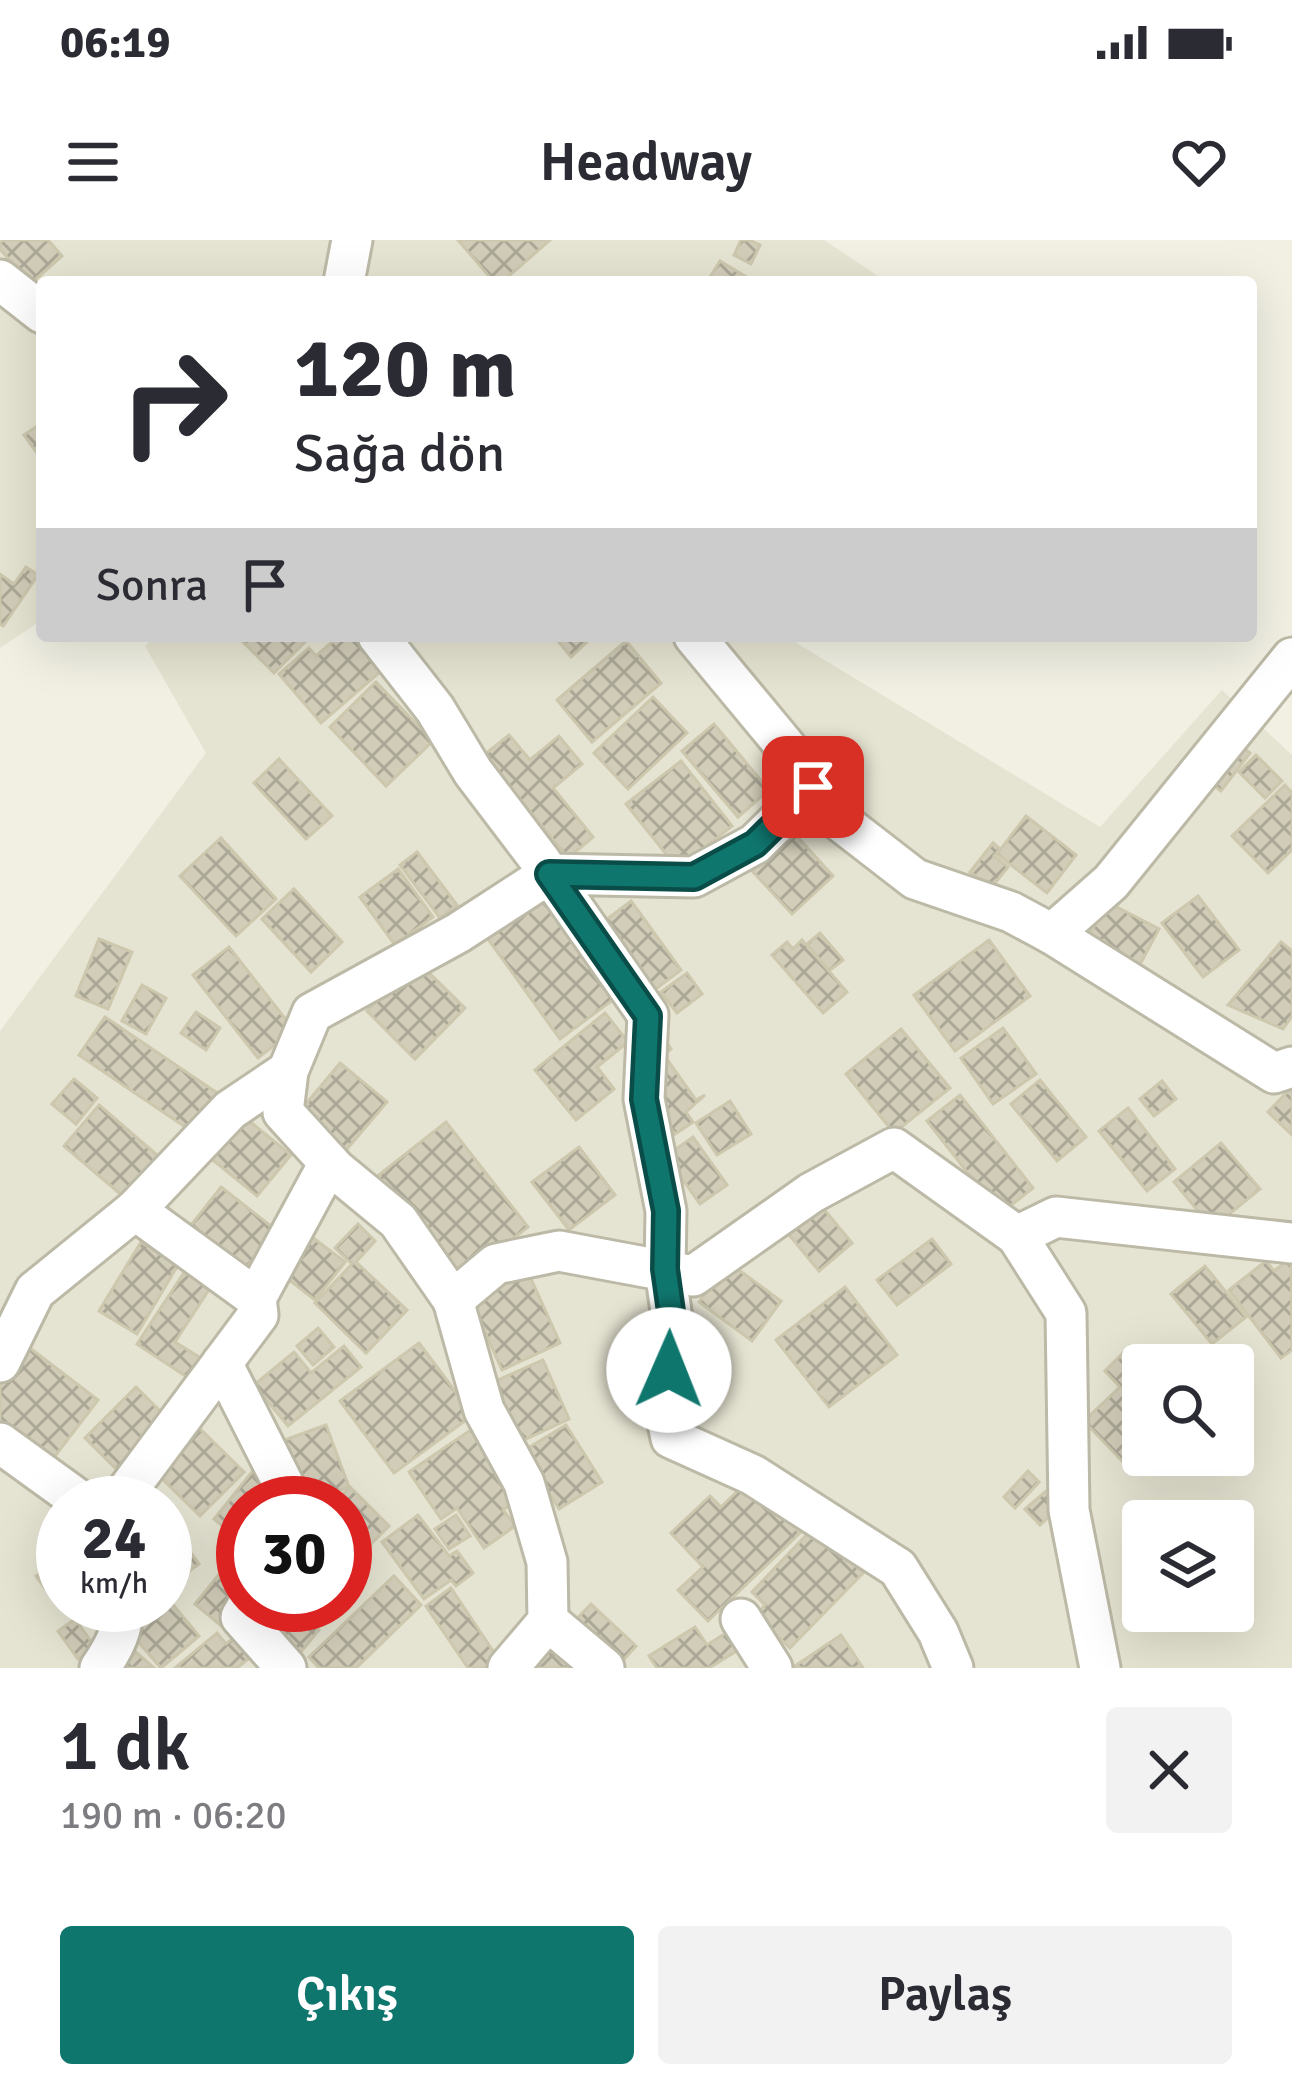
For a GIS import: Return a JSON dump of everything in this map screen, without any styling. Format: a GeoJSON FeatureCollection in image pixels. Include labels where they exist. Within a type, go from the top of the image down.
{"type":"FeatureCollection","features":[{"type":"Feature","properties":{"kind":"street"},"geometry":{"type":"LineString","coordinates":[[345,276],[352,240]]}},
{"type":"Feature","properties":{"kind":"street"},"geometry":{"type":"LineString","coordinates":[[0,280],[36,308]]}},
{"type":"Feature","properties":{"kind":"street"},"geometry":{"type":"LineString","coordinates":[[383,642],[435,709],[472,772],[648,1016],[644,1099],[666,1211],[665,1269],[675,1340],[663,1399],[670,1438],[753,1475],[898,1568],[938,1632],[953,1668]]}},
{"type":"Feature","properties":{"kind":"street"},"geometry":{"type":"LineString","coordinates":[[699,642],[786,747],[831,814],[915,879],[1011,912],[1052,934],[1274,1073],[1292,1067]]}},
{"type":"Feature","properties":{"kind":"street"},"geometry":{"type":"LineString","coordinates":[[1052,934],[1111,882],[1292,658]]}},
{"type":"Feature","properties":{"kind":"street"},"geometry":{"type":"LineString","coordinates":[[508,1668],[548,1621],[547,1562],[524,1483],[484,1410],[453,1300],[398,1221],[329,1163],[283,1112],[288,1071],[312,1013],[458,933],[549,874],[694,877],[755,844],[813,787]]}},
{"type":"Feature","properties":{"kind":"street"},"geometry":{"type":"LineString","coordinates":[[0,1363],[35,1291],[135,1210],[230,1110],[288,1071]]}},
{"type":"Feature","properties":{"kind":"street"},"geometry":{"type":"LineString","coordinates":[[453,1300],[496,1264],[559,1251],[693,1276],[812,1193],[894,1148],[1017,1236],[1066,1312],[1069,1510],[1100,1668]]}},
{"type":"Feature","properties":{"kind":"street"},"geometry":{"type":"LineString","coordinates":[[138,1476],[258,1315],[256,1298],[329,1163]]}},
{"type":"Feature","properties":{"kind":"street"},"geometry":{"type":"LineString","coordinates":[[135,1210],[256,1298]]}},
{"type":"Feature","properties":{"kind":"street"},"geometry":{"type":"LineString","coordinates":[[1017,1236],[1056,1217],[1292,1243]]}},
{"type":"Feature","properties":{"kind":"street"},"geometry":{"type":"LineString","coordinates":[[222,1363],[279,1476]]}},
{"type":"Feature","properties":{"kind":"street"},"geometry":{"type":"LineString","coordinates":[[0,1443],[45,1476]]}},
{"type":"Feature","properties":{"kind":"street"},"geometry":{"type":"LineString","coordinates":[[741,1619],[772,1668]]}},
{"type":"Feature","properties":{"kind":"street"},"geometry":{"type":"LineString","coordinates":[[548,1621],[604,1668]]}},
{"type":"Feature","properties":{"kind":"street"},"geometry":{"type":"LineString","coordinates":[[100,1668],[119,1632]]}},
{"type":"Feature","properties":{"kind":"street"},"geometry":{"type":"LineString","coordinates":[[250,1632],[270,1663]]}},
{"type":"Feature","properties":{"kind":"shaded area"},"geometry":{"type":"Polygon","coordinates":[[[0,240],[824,240],[878,276],[36,276],[36,624],[0,648],[0,240]]]}},
{"type":"Feature","properties":{"kind":"shaded area"},"geometry":{"type":"Polygon","coordinates":[[[149,642],[795,642],[1100,827],[1222,690],[1292,755],[1292,1668],[0,1668],[0,1031],[206,753],[145,646],[149,642]]]}},
{"type":"Feature","properties":{"kind":"building"},"geometry":{"type":"Polygon","coordinates":[[[48,240],[62,256],[30,284],[0,243],[48,240]]]}},
{"type":"Feature","properties":{"kind":"building"},"geometry":{"type":"Polygon","coordinates":[[[458,240],[550,240],[509,276],[489,276],[458,240]]]}},
{"type":"Feature","properties":{"kind":"building"},"geometry":{"type":"Polygon","coordinates":[[[741,240],[760,245],[751,264],[734,255],[741,240]]]}},
{"type":"Feature","properties":{"kind":"building"},"geometry":{"type":"Polygon","coordinates":[[[720,261],[745,276],[711,276],[720,261]]]}},
{"type":"Feature","properties":{"kind":"building"},"geometry":{"type":"Polygon","coordinates":[[[36,427],[36,452],[24,435],[36,427]]]}},
{"type":"Feature","properties":{"kind":"building"},"geometry":{"type":"Polygon","coordinates":[[[26,567],[36,574],[3,626],[0,574],[14,584],[26,567]]]}},
{"type":"Feature","properties":{"kind":"building"},"geometry":{"type":"Polygon","coordinates":[[[243,642],[305,642],[274,673],[243,642]]]}},
{"type":"Feature","properties":{"kind":"building"},"geometry":{"type":"Polygon","coordinates":[[[332,642],[369,642],[389,664],[321,723],[279,674],[309,648],[316,656],[332,642]]]}},
{"type":"Feature","properties":{"kind":"building"},"geometry":{"type":"Polygon","coordinates":[[[559,642],[587,642],[571,657],[559,642]]]}},
{"type":"Feature","properties":{"kind":"building"},"geometry":{"type":"Polygon","coordinates":[[[625,642],[661,683],[592,742],[557,700],[625,642]]]}},
{"type":"Feature","properties":{"kind":"building"},"geometry":{"type":"Polygon","coordinates":[[[376,682],[433,741],[386,786],[330,727],[376,682]]]}},
{"type":"Feature","properties":{"kind":"building"},"geometry":{"type":"Polygon","coordinates":[[[653,697],[687,733],[628,789],[594,753],[653,697]]]}},
{"type":"Feature","properties":{"kind":"building"},"geometry":{"type":"Polygon","coordinates":[[[714,724],[769,790],[738,817],[682,751],[714,724]]]}},
{"type":"Feature","properties":{"kind":"building"},"geometry":{"type":"Polygon","coordinates":[[[509,735],[530,760],[559,736],[582,764],[553,788],[593,837],[568,858],[484,755],[509,735]]]}},
{"type":"Feature","properties":{"kind":"building"},"geometry":{"type":"Polygon","coordinates":[[[1233,740],[1250,753],[1221,791],[1204,778],[1233,740]]]}},
{"type":"Feature","properties":{"kind":"building"},"geometry":{"type":"Polygon","coordinates":[[[1256,755],[1282,781],[1265,798],[1239,772],[1256,755]]]}},
{"type":"Feature","properties":{"kind":"building"},"geometry":{"type":"Polygon","coordinates":[[[279,759],[332,816],[306,839],[254,783],[279,759]]]}},
{"type":"Feature","properties":{"kind":"building"},"geometry":{"type":"Polygon","coordinates":[[[681,761],[732,826],[678,869],[626,804],[681,761]]]}},
{"type":"Feature","properties":{"kind":"building"},"geometry":{"type":"Polygon","coordinates":[[[1285,785],[1292,793],[1292,850],[1268,873],[1232,836],[1285,785]]]}},
{"type":"Feature","properties":{"kind":"building"},"geometry":{"type":"Polygon","coordinates":[[[1026,816],[1076,855],[1047,893],[997,854],[1026,816]]]}},
{"type":"Feature","properties":{"kind":"building"},"geometry":{"type":"Polygon","coordinates":[[[784,822],[833,876],[792,914],[742,860],[784,822]]]}},
{"type":"Feature","properties":{"kind":"building"},"geometry":{"type":"Polygon","coordinates":[[[221,838],[276,899],[236,936],[180,876],[221,838]]]}},
{"type":"Feature","properties":{"kind":"building"},"geometry":{"type":"Polygon","coordinates":[[[993,843],[1000,849],[994,856],[1008,867],[991,888],[970,872],[993,843]]]}},
{"type":"Feature","properties":{"kind":"building"},"geometry":{"type":"Polygon","coordinates":[[[417,852],[457,905],[440,918],[400,865],[417,852]]]}},
{"type":"Feature","properties":{"kind":"building"},"geometry":{"type":"Polygon","coordinates":[[[398,869],[433,917],[395,945],[360,897],[398,869]]]}},
{"type":"Feature","properties":{"kind":"building"},"geometry":{"type":"Polygon","coordinates":[[[294,889],[342,942],[311,972],[262,919],[294,889]]]}},
{"type":"Feature","properties":{"kind":"building"},"geometry":{"type":"Polygon","coordinates":[[[541,890],[618,996],[560,1039],[483,932],[541,890]]]}},
{"type":"Feature","properties":{"kind":"building"},"geometry":{"type":"Polygon","coordinates":[[[1198,896],[1239,950],[1203,977],[1162,923],[1198,896]]]}},
{"type":"Feature","properties":{"kind":"building"},"geometry":{"type":"Polygon","coordinates":[[[631,901],[681,970],[653,991],[603,922],[631,901]]]}},
{"type":"Feature","properties":{"kind":"building"},"geometry":{"type":"Polygon","coordinates":[[[1107,902],[1159,929],[1137,970],[1085,943],[1107,902]]]}},
{"type":"Feature","properties":{"kind":"building"},"geometry":{"type":"Polygon","coordinates":[[[820,933],[843,960],[829,971],[807,944],[820,933]]]}},
{"type":"Feature","properties":{"kind":"building"},"geometry":{"type":"Polygon","coordinates":[[[99,939],[132,952],[108,1009],[76,996],[99,939]]]}},
{"type":"Feature","properties":{"kind":"building"},"geometry":{"type":"Polygon","coordinates":[[[802,940],[847,992],[823,1013],[772,955],[787,942],[793,949],[802,940]]]}},
{"type":"Feature","properties":{"kind":"building"},"geometry":{"type":"Polygon","coordinates":[[[989,940],[1030,996],[955,1051],[914,995],[989,940]]]}},
{"type":"Feature","properties":{"kind":"building"},"geometry":{"type":"Polygon","coordinates":[[[1281,942],[1292,951],[1292,1016],[1283,1029],[1228,1005],[1281,942]]]}},
{"type":"Feature","properties":{"kind":"building"},"geometry":{"type":"Polygon","coordinates":[[[229,947],[294,1030],[258,1058],[193,975],[229,947]]]}},
{"type":"Feature","properties":{"kind":"building"},"geometry":{"type":"Polygon","coordinates":[[[416,960],[465,1008],[415,1059],[367,1011],[416,960]]]}},
{"type":"Feature","properties":{"kind":"building"},"geometry":{"type":"Polygon","coordinates":[[[687,973],[702,994],[677,1013],[661,992],[687,973]]]}},
{"type":"Feature","properties":{"kind":"building"},"geometry":{"type":"Polygon","coordinates":[[[142,985],[166,998],[146,1034],[122,1021],[142,985]]]}},
{"type":"Feature","properties":{"kind":"building"},"geometry":{"type":"Polygon","coordinates":[[[196,1012],[220,1028],[206,1050],[181,1033],[196,1012]]]}},
{"type":"Feature","properties":{"kind":"building"},"geometry":{"type":"Polygon","coordinates":[[[605,1013],[628,1042],[597,1067],[614,1089],[576,1120],[535,1070],[605,1013]]]}},
{"type":"Feature","properties":{"kind":"building"},"geometry":{"type":"Polygon","coordinates":[[[105,1017],[220,1095],[194,1133],[79,1055],[105,1017]]]}},
{"type":"Feature","properties":{"kind":"building"},"geometry":{"type":"Polygon","coordinates":[[[1003,1028],[1036,1074],[993,1104],[961,1058],[1003,1028]]]}},
{"type":"Feature","properties":{"kind":"building"},"geometry":{"type":"Polygon","coordinates":[[[901,1029],[950,1088],[894,1133],[846,1074],[901,1029]]]}},
{"type":"Feature","properties":{"kind":"building"},"geometry":{"type":"Polygon","coordinates":[[[665,1040],[671,1049],[664,1055],[696,1100],[705,1095],[686,1112],[693,1122],[675,1134],[647,1093],[665,1040]]]}},
{"type":"Feature","properties":{"kind":"building"},"geometry":{"type":"Polygon","coordinates":[[[340,1063],[387,1102],[342,1155],[295,1117],[340,1063]]]}},
{"type":"Feature","properties":{"kind":"building"},"geometry":{"type":"Polygon","coordinates":[[[74,1079],[97,1098],[76,1124],[52,1104],[74,1079]]]}},
{"type":"Feature","properties":{"kind":"building"},"geometry":{"type":"Polygon","coordinates":[[[1040,1080],[1086,1137],[1057,1161],[1011,1104],[1040,1080]]]}},
{"type":"Feature","properties":{"kind":"building"},"geometry":{"type":"Polygon","coordinates":[[[1162,1081],[1176,1099],[1154,1116],[1140,1099],[1162,1081]]]}},
{"type":"Feature","properties":{"kind":"building"},"geometry":{"type":"Polygon","coordinates":[[[1292,1087],[1292,1135],[1268,1112],[1292,1087]]]}},
{"type":"Feature","properties":{"kind":"building"},"geometry":{"type":"Polygon","coordinates":[[[960,1095],[1033,1188],[1000,1214],[927,1121],[960,1095]]]}},
{"type":"Feature","properties":{"kind":"building"},"geometry":{"type":"Polygon","coordinates":[[[730,1101],[751,1134],[717,1155],[696,1123],[730,1101]]]}},
{"type":"Feature","properties":{"kind":"building"},"geometry":{"type":"Polygon","coordinates":[[[99,1105],[158,1156],[124,1197],[64,1146],[99,1105]]]}},
{"type":"Feature","properties":{"kind":"building"},"geometry":{"type":"Polygon","coordinates":[[[1128,1108],[1175,1169],[1147,1191],[1099,1131],[1128,1108]]]}},
{"type":"Feature","properties":{"kind":"building"},"geometry":{"type":"Polygon","coordinates":[[[237,1111],[291,1155],[257,1196],[203,1152],[237,1111]]]}},
{"type":"Feature","properties":{"kind":"building"},"geometry":{"type":"Polygon","coordinates":[[[446,1122],[528,1227],[457,1282],[375,1178],[446,1122]]]}},
{"type":"Feature","properties":{"kind":"building"},"geometry":{"type":"Polygon","coordinates":[[[693,1137],[727,1185],[700,1204],[666,1156],[693,1137]]]}},
{"type":"Feature","properties":{"kind":"building"},"geometry":{"type":"Polygon","coordinates":[[[1221,1143],[1260,1189],[1212,1228],[1174,1182],[1221,1143]]]}},
{"type":"Feature","properties":{"kind":"building"},"geometry":{"type":"Polygon","coordinates":[[[579,1147],[615,1195],[569,1230],[532,1182],[579,1147]]]}},
{"type":"Feature","properties":{"kind":"building"},"geometry":{"type":"Polygon","coordinates":[[[221,1187],[276,1230],[243,1272],[188,1229],[221,1187]]]}},
{"type":"Feature","properties":{"kind":"building"},"geometry":{"type":"Polygon","coordinates":[[[818,1202],[852,1243],[819,1271],[785,1230],[818,1202]]]}},
{"type":"Feature","properties":{"kind":"building"},"geometry":{"type":"Polygon","coordinates":[[[358,1224],[375,1241],[356,1262],[407,1310],[366,1353],[315,1303],[352,1264],[335,1248],[358,1224]]]}},
{"type":"Feature","properties":{"kind":"building"},"geometry":{"type":"Polygon","coordinates":[[[308,1234],[345,1262],[315,1300],[275,1269],[308,1234]]]}},
{"type":"Feature","properties":{"kind":"building"},"geometry":{"type":"Polygon","coordinates":[[[932,1239],[951,1264],[897,1305],[877,1280],[932,1239]]]}},
{"type":"Feature","properties":{"kind":"building"},"geometry":{"type":"Polygon","coordinates":[[[141,1242],[178,1265],[137,1334],[99,1311],[141,1242]]]}},
{"type":"Feature","properties":{"kind":"building"},"geometry":{"type":"Polygon","coordinates":[[[1291,1258],[1292,1350],[1281,1358],[1229,1290],[1266,1261],[1274,1271],[1291,1258]]]}},
{"type":"Feature","properties":{"kind":"building"},"geometry":{"type":"Polygon","coordinates":[[[728,1262],[781,1301],[752,1341],[699,1302],[728,1262]]]}},
{"type":"Feature","properties":{"kind":"building"},"geometry":{"type":"Polygon","coordinates":[[[189,1265],[214,1282],[175,1342],[212,1365],[199,1385],[137,1344],[189,1265]]]}},
{"type":"Feature","properties":{"kind":"building"},"geometry":{"type":"Polygon","coordinates":[[[1205,1266],[1246,1317],[1212,1344],[1171,1294],[1205,1266]]]}},
{"type":"Feature","properties":{"kind":"building"},"geometry":{"type":"Polygon","coordinates":[[[527,1270],[560,1343],[502,1370],[469,1296],[527,1270]]]}},
{"type":"Feature","properties":{"kind":"building"},"geometry":{"type":"Polygon","coordinates":[[[845,1287],[897,1355],[829,1407],[776,1340],[845,1287]]]}},
{"type":"Feature","properties":{"kind":"building"},"geometry":{"type":"Polygon","coordinates":[[[318,1328],[334,1347],[313,1365],[297,1346],[318,1328]]]}},
{"type":"Feature","properties":{"kind":"building"},"geometry":{"type":"Polygon","coordinates":[[[419,1343],[473,1415],[394,1473],[340,1401],[419,1343]]]}},
{"type":"Feature","properties":{"kind":"building"},"geometry":{"type":"Polygon","coordinates":[[[26,1345],[98,1400],[52,1460],[0,1421],[0,1378],[26,1345]]]}},
{"type":"Feature","properties":{"kind":"building"},"geometry":{"type":"Polygon","coordinates":[[[344,1346],[361,1367],[288,1426],[254,1385],[294,1352],[311,1373],[344,1346]]]}},
{"type":"Feature","properties":{"kind":"building"},"geometry":{"type":"Polygon","coordinates":[[[1122,1354],[1122,1461],[1084,1421],[1120,1387],[1105,1371],[1122,1354]]]}},
{"type":"Feature","properties":{"kind":"building"},"geometry":{"type":"Polygon","coordinates":[[[543,1360],[569,1419],[513,1445],[487,1385],[543,1360]]]}},
{"type":"Feature","properties":{"kind":"building"},"geometry":{"type":"Polygon","coordinates":[[[136,1387],[167,1418],[116,1469],[85,1438],[136,1387]]]}},
{"type":"Feature","properties":{"kind":"building"},"geometry":{"type":"Polygon","coordinates":[[[191,1420],[244,1472],[216,1476],[216,1500],[200,1516],[192,1508],[192,1476],[159,1476],[148,1465],[191,1420]]]}},
{"type":"Feature","properties":{"kind":"building"},"geometry":{"type":"Polygon","coordinates":[[[326,1425],[345,1476],[295,1476],[282,1441],[326,1425]]]}},
{"type":"Feature","properties":{"kind":"building"},"geometry":{"type":"Polygon","coordinates":[[[566,1425],[602,1482],[559,1509],[523,1451],[566,1425]]]}},
{"type":"Feature","properties":{"kind":"building"},"geometry":{"type":"Polygon","coordinates":[[[475,1427],[522,1496],[503,1510],[515,1526],[484,1548],[457,1508],[441,1519],[409,1472],[475,1427]]]}},
{"type":"Feature","properties":{"kind":"building"},"geometry":{"type":"Polygon","coordinates":[[[1028,1471],[1039,1482],[1015,1508],[1004,1497],[1028,1471]]]}},
{"type":"Feature","properties":{"kind":"building"},"geometry":{"type":"Polygon","coordinates":[[[750,1479],[800,1533],[708,1621],[678,1590],[703,1567],[671,1533],[710,1496],[721,1507],[750,1479]]]}},
{"type":"Feature","properties":{"kind":"building"},"geometry":{"type":"Polygon","coordinates":[[[1046,1491],[1060,1507],[1040,1525],[1025,1509],[1046,1491]]]}},
{"type":"Feature","properties":{"kind":"building"},"geometry":{"type":"Polygon","coordinates":[[[372,1509],[389,1526],[372,1543],[372,1509]]]}},
{"type":"Feature","properties":{"kind":"building"},"geometry":{"type":"Polygon","coordinates":[[[418,1515],[449,1556],[457,1551],[473,1573],[456,1586],[451,1580],[424,1599],[382,1542],[418,1515]]]}},
{"type":"Feature","properties":{"kind":"building"},"geometry":{"type":"Polygon","coordinates":[[[456,1515],[470,1536],[449,1549],[435,1529],[456,1515]]]}},
{"type":"Feature","properties":{"kind":"building"},"geometry":{"type":"Polygon","coordinates":[[[815,1526],[863,1573],[790,1648],[756,1615],[765,1605],[752,1592],[815,1526]]]}},
{"type":"Feature","properties":{"kind":"building"},"geometry":{"type":"Polygon","coordinates":[[[394,1576],[421,1605],[356,1668],[319,1668],[309,1657],[335,1632],[372,1632],[372,1597],[394,1576]]]}},
{"type":"Feature","properties":{"kind":"building"},"geometry":{"type":"Polygon","coordinates":[[[216,1578],[216,1621],[195,1604],[216,1578]]]}},
{"type":"Feature","properties":{"kind":"building"},"geometry":{"type":"Polygon","coordinates":[[[451,1588],[499,1660],[487,1668],[468,1668],[426,1606],[451,1588]]]}},
{"type":"Feature","properties":{"kind":"building"},"geometry":{"type":"Polygon","coordinates":[[[591,1604],[636,1646],[617,1667],[571,1625],[591,1604]]]}},
{"type":"Feature","properties":{"kind":"building"},"geometry":{"type":"Polygon","coordinates":[[[695,1627],[707,1645],[726,1633],[738,1650],[709,1668],[657,1668],[649,1656],[695,1627]]]}},
{"type":"Feature","properties":{"kind":"building"},"geometry":{"type":"Polygon","coordinates":[[[192,1628],[199,1636],[161,1668],[130,1632],[192,1632],[192,1628]]]}},
{"type":"Feature","properties":{"kind":"building"},"geometry":{"type":"Polygon","coordinates":[[[59,1632],[84,1632],[95,1647],[78,1659],[59,1632]]]}},
{"type":"Feature","properties":{"kind":"building"},"geometry":{"type":"Polygon","coordinates":[[[243,1632],[258,1651],[237,1668],[175,1668],[217,1633],[226,1644],[243,1632]]]}},
{"type":"Feature","properties":{"kind":"building"},"geometry":{"type":"Polygon","coordinates":[[[275,1632],[317,1632],[296,1658],[275,1632]]]}},
{"type":"Feature","properties":{"kind":"building"},"geometry":{"type":"Polygon","coordinates":[[[841,1635],[863,1668],[792,1668],[841,1635]]]}},
{"type":"Feature","properties":{"kind":"building"},"geometry":{"type":"Polygon","coordinates":[[[555,1642],[582,1668],[530,1668],[555,1642]]]}},
{"type":"Feature","properties":{"kind":"building"},"geometry":{"type":"Polygon","coordinates":[[[136,1652],[154,1668],[121,1668],[136,1652]]]}},
{"type":"Feature","properties":{"kind":"route"},"geometry":{"type":"LineString","coordinates":[[669,1370],[675,1340],[665,1269],[666,1211],[644,1099],[648,1016],[549,874],[694,877],[755,844],[813,787]]}}]}
